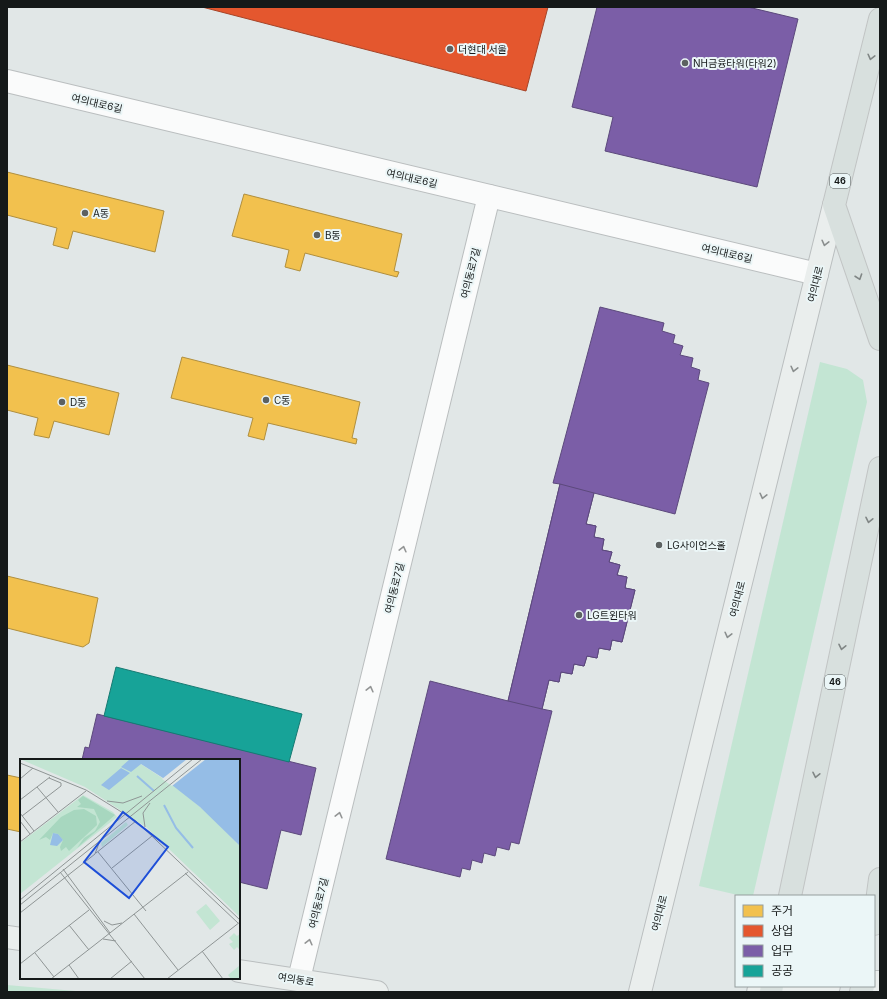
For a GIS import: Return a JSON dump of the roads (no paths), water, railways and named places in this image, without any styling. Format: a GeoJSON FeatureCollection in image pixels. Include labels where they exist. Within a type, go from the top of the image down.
{"type":"FeatureCollection","features":[{"type":"Feature","properties":{"kind":"main road","name":"여의대로"},"geometry":{"type":"LineString","coordinates":[[640,992],[880,19]]}},
{"type":"Feature","properties":{"kind":"main road"},"geometry":{"type":"LineString","coordinates":[[834,206],[880,339]]}},
{"type":"Feature","properties":{"kind":"main road","name":"46"},"geometry":{"type":"LineString","coordinates":[[790,895],[880,468]]}},
{"type":"Feature","properties":{"kind":"main road"},"geometry":{"type":"LineString","coordinates":[[875,916],[880,879]]}},
{"type":"Feature","properties":{"kind":"main road"},"geometry":{"type":"LineString","coordinates":[[7,937],[20,939]]}},
{"type":"Feature","properties":{"kind":"main road","name":"여의동로"},"geometry":{"type":"LineString","coordinates":[[240,971],[377,992]]}},
{"type":"Feature","properties":{"kind":"main road"},"geometry":{"type":"LineString","coordinates":[[768,990],[814,987]]}},
{"type":"Feature","properties":{"kind":"street","name":"여의대로6길"},"geometry":{"type":"LineString","coordinates":[[7,81],[817,274]]}},
{"type":"Feature","properties":{"kind":"street","name":"여의동로7길"},"geometry":{"type":"LineString","coordinates":[[299,980],[489,196]]}},
{"type":"Feature","properties":{"kind":"place","name":"더현대 서울"},"geometry":{"type":"Point","coordinates":[450,49]}},
{"type":"Feature","properties":{"kind":"place","name":"NH금융타워(타워2)"},"geometry":{"type":"Point","coordinates":[685,63]}},
{"type":"Feature","properties":{"kind":"place","name":"A동"},"geometry":{"type":"Point","coordinates":[85,213]}},
{"type":"Feature","properties":{"kind":"place","name":"B동"},"geometry":{"type":"Point","coordinates":[317,235]}},
{"type":"Feature","properties":{"kind":"place","name":"C동"},"geometry":{"type":"Point","coordinates":[266,400]}},
{"type":"Feature","properties":{"kind":"place","name":"D동"},"geometry":{"type":"Point","coordinates":[62,402]}},
{"type":"Feature","properties":{"kind":"place","name":"LG사이언스홀"},"geometry":{"type":"Point","coordinates":[659,545]}},
{"type":"Feature","properties":{"kind":"place","name":"LG트윈타워"},"geometry":{"type":"Point","coordinates":[579,615]}}]}
